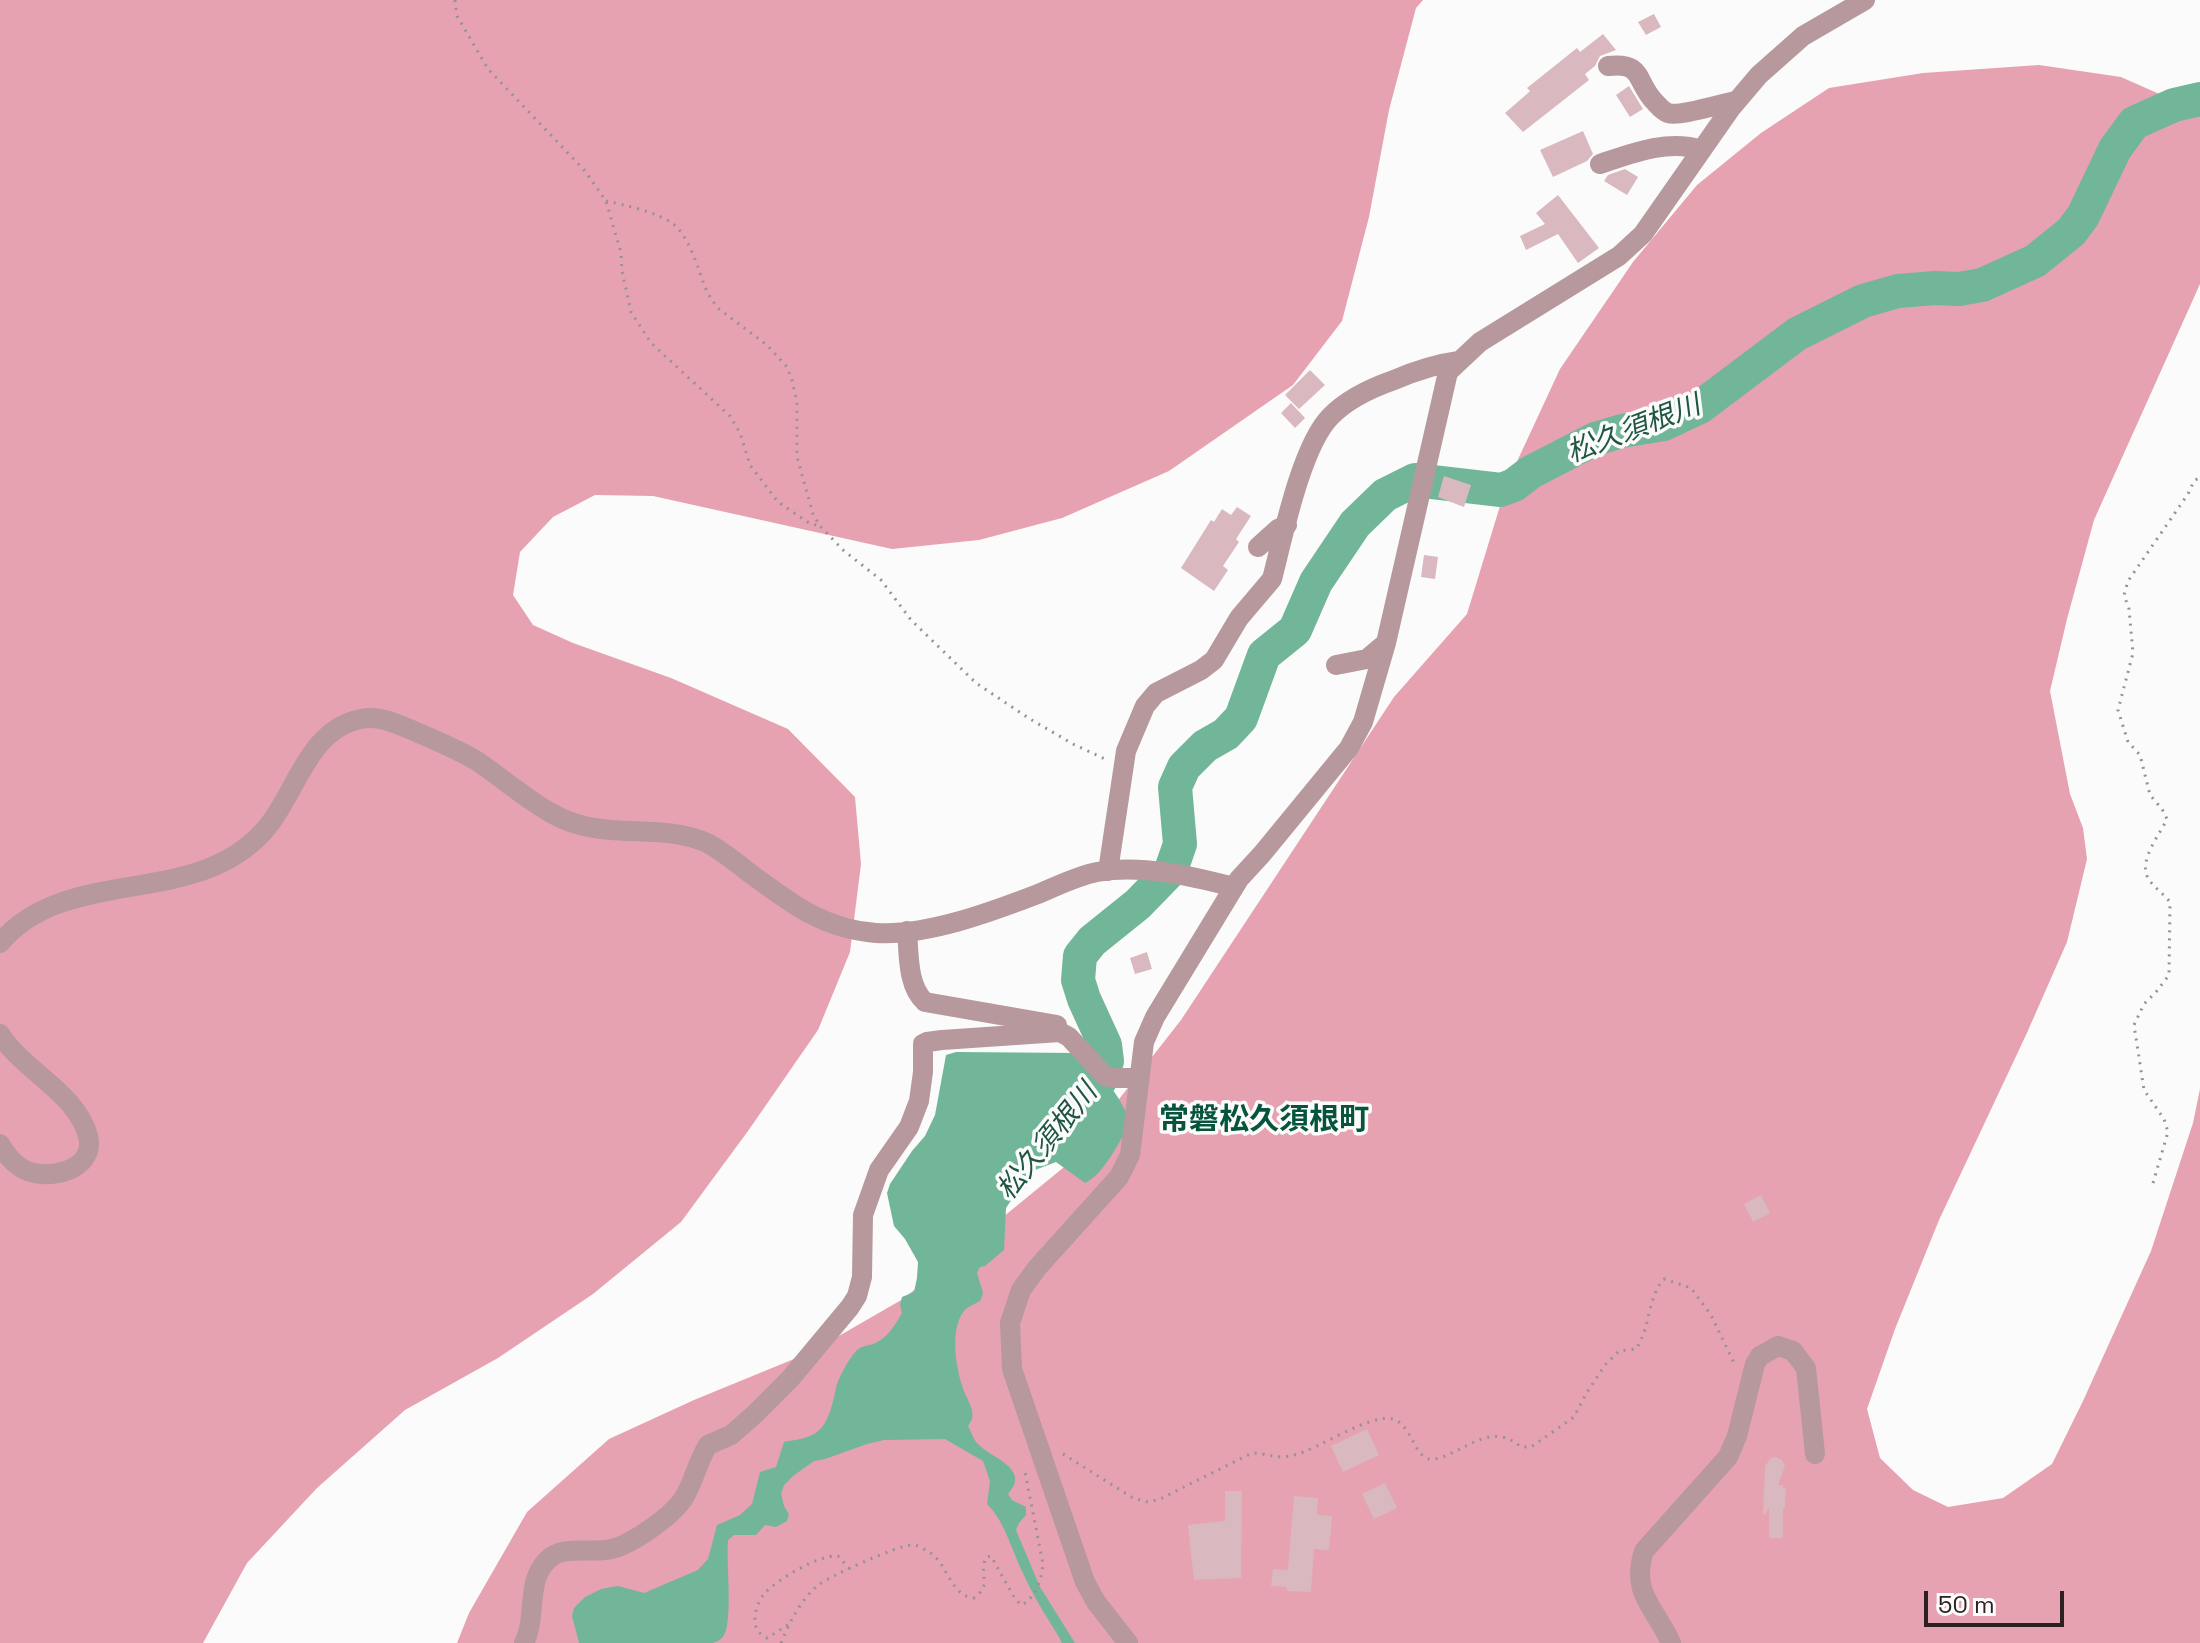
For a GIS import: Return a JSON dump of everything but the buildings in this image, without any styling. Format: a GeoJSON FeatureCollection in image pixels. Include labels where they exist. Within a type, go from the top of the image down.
{"type":"FeatureCollection","features":[{"type":"Feature","properties":{"kind":"street"},"geometry":{"type":"LineString","coordinates":[[1128,1643],[1096,1602],[1085,1582],[1032,1458],[1012,1369],[1010,1323],[1021,1290],[1127,1164],[1132,1150],[1146,1036],[1234,887],[1349,748],[1363,722],[1386,643],[1448,372],[1480,342],[1619,256],[1643,234],[1737,101],[1759,75],[1803,36],[1865,0]]}},
{"type":"Feature","properties":{"kind":"street"},"geometry":{"type":"LineString","coordinates":[[1608,66],[1632,67],[1647,92],[1668,113],[1737,101]]}},
{"type":"Feature","properties":{"kind":"street"},"geometry":{"type":"LineString","coordinates":[[1600,164],[1632,153],[1672,145],[1702,150]]}},
{"type":"Feature","properties":{"kind":"street"},"geometry":{"type":"LineString","coordinates":[[1108,871],[1126,751],[1145,706],[1156,693],[1209,665],[1239,618],[1268,587],[1308,455],[1320,430],[1329,418],[1367,390],[1424,368],[1459,361]]}},
{"type":"Feature","properties":{"kind":"street"},"geometry":{"type":"LineString","coordinates":[[1258,547],[1287,525]]}},
{"type":"Feature","properties":{"kind":"street"},"geometry":{"type":"LineString","coordinates":[[1336,665],[1367,659],[1386,643]]}},
{"type":"Feature","properties":{"kind":"street"},"geometry":{"type":"LineString","coordinates":[[0,943],[19,925],[57,904],[210,868],[226,860],[252,843],[267,828],[314,749],[341,727],[358,719],[377,717],[460,752],[566,820],[589,828],[671,834],[706,842],[814,918],[835,925],[878,933],[907,931],[977,916],[1084,875],[1121,869],[1204,879],[1234,887]]}},
{"type":"Feature","properties":{"kind":"street"},"geometry":{"type":"LineString","coordinates":[[907,931],[912,976],[918,995],[925,1002],[1059,1026],[1105,1076],[1139,1078]]}},
{"type":"Feature","properties":{"kind":"street"},"geometry":{"type":"LineString","coordinates":[[524,1643],[532,1619],[535,1580],[551,1556],[563,1551],[609,1550],[659,1524],[683,1500],[708,1445],[731,1435],[755,1414],[843,1318],[857,1296],[862,1277],[861,1223],[866,1207],[879,1170],[909,1127],[919,1101],[923,1044],[942,1040],[1064,1033]]}},
{"type":"Feature","properties":{"kind":"street"},"geometry":{"type":"LineString","coordinates":[[0,1034],[18,1057],[74,1109],[88,1136],[89,1145],[78,1164],[67,1172],[52,1174],[22,1169],[7,1156],[0,1144]]}},
{"type":"Feature","properties":{"kind":"street"},"geometry":{"type":"LineString","coordinates":[[1671,1643],[1644,1597],[1640,1576],[1644,1551],[1728,1457],[1737,1436],[1755,1364],[1772,1348],[1788,1347],[1801,1358],[1809,1378],[1815,1454]]}},
{"type":"Feature","properties":{"kind":"path"},"geometry":{"type":"LineString","coordinates":[[455,0],[457,16],[488,69],[572,157],[606,201],[621,253],[631,312],[651,343],[730,416],[740,433],[750,465],[778,502],[792,514],[820,526]]}},
{"type":"Feature","properties":{"kind":"path"},"geometry":{"type":"LineString","coordinates":[[606,201],[674,224],[685,238],[712,302],[767,345],[787,367],[797,403],[797,457],[813,514],[820,526],[843,550],[881,580],[911,620],[976,683],[1073,744],[1123,768]]}},
{"type":"Feature","properties":{"kind":"path"},"geometry":{"type":"LineString","coordinates":[[2153,1183],[2168,1132],[2164,1119],[2144,1090],[2134,1025],[2144,1004],[2169,975],[2170,902],[2148,878],[2145,867],[2167,819],[2150,795],[2140,755],[2128,742],[2118,710],[2133,653],[2129,609],[2124,595],[2128,581],[2194,481],[2200,477]]}},
{"type":"Feature","properties":{"kind":"path"},"geometry":{"type":"LineString","coordinates":[[781,1643],[800,1607],[817,1586],[865,1560],[913,1545],[935,1556],[965,1597],[974,1598],[984,1588],[983,1562],[989,1556],[994,1558],[1014,1597],[1021,1605],[1027,1604],[1033,1599],[1043,1564],[1025,1477],[1032,1458],[1053,1451],[1133,1498],[1148,1502],[1160,1499],[1252,1453],[1279,1458],[1297,1455],[1376,1419],[1394,1419],[1402,1425],[1422,1455],[1430,1459],[1444,1457],[1491,1435],[1513,1440],[1521,1447],[1531,1447],[1574,1417],[1605,1365],[1619,1351],[1636,1349],[1643,1339],[1657,1287],[1664,1279],[1691,1288],[1703,1302],[1740,1377],[1748,1386]]}},
{"type":"Feature","properties":{"kind":"path"},"geometry":{"type":"LineString","coordinates":[[791,1622],[767,1638],[760,1635],[755,1619],[757,1605],[764,1595],[788,1576],[829,1556],[838,1556],[850,1569]]}},
{"type":"Feature","properties":{"kind":"shaded area"},"geometry":{"type":"Polygon","coordinates":[[[0,0],[1423,0],[1416,8],[1389,110],[1369,217],[1342,321],[1293,385],[1169,471],[1062,518],[979,540],[892,549],[653,496],[595,495],[553,517],[520,552],[513,595],[533,625],[573,643],[671,678],[788,729],[855,797],[861,864],[850,952],[818,1030],[681,1222],[593,1294],[498,1358],[405,1410],[317,1488],[247,1563],[203,1643],[0,1643],[0,0]]]}},
{"type":"Feature","properties":{"kind":"shaded area"},"geometry":{"type":"Polygon","coordinates":[[[2039,65],[2121,77],[2200,112],[2200,284],[2094,520],[2050,691],[2070,794],[2083,828],[2087,859],[2067,942],[1939,1220],[1867,1409],[1880,1458],[1913,1490],[1948,1507],[2003,1498],[2052,1464],[2151,1251],[2193,1123],[2200,1089],[2200,1643],[457,1643],[469,1613],[527,1512],[609,1439],[811,1352],[903,1299],[1069,1163],[1181,1020],[1394,697],[1467,614],[1507,483],[1560,369],[1633,262],[1697,185],[1761,133],[1829,88],[1923,73],[2039,65]]]}},
{"type":"Feature","properties":{"kind":"water"},"geometry":{"type":"Polygon","coordinates":[[[956,1052],[1078,1053],[1115,1094],[1130,1124],[1105,1165],[1085,1183],[1056,1162],[1035,1170],[1026,1188],[1006,1208],[1004,1250],[980,1267],[977,1273],[983,1293],[980,1301],[964,1311],[959,1319],[955,1339],[959,1372],[972,1413],[968,1426],[977,1443],[1012,1470],[1014,1485],[1008,1494],[1012,1500],[1026,1507],[1026,1515],[1016,1530],[1040,1587],[1075,1643],[1062,1643],[1030,1588],[1003,1527],[987,1504],[990,1481],[983,1461],[945,1439],[884,1440],[867,1444],[814,1461],[793,1476],[784,1485],[781,1494],[789,1514],[787,1521],[776,1527],[765,1525],[756,1535],[734,1535],[728,1540],[728,1617],[724,1635],[718,1641],[579,1643],[572,1616],[574,1608],[585,1597],[601,1589],[618,1586],[644,1593],[698,1570],[708,1559],[717,1525],[740,1515],[752,1504],[760,1472],[776,1467],[784,1442],[811,1436],[824,1425],[838,1380],[853,1354],[882,1339],[902,1313],[902,1297],[914,1292],[918,1262],[894,1226],[887,1193],[912,1151],[925,1136],[935,1115],[946,1055],[956,1052]]]}},
{"type":"Feature","properties":{"kind":"waterway","name":"松久須根川"},"geometry":{"type":"LineString","coordinates":[[1086,1103],[1101,1079],[1107,1061],[1105,1045],[1078,980],[1080,956],[1092,941],[1138,904],[1171,870],[1180,844],[1175,787],[1184,767],[1241,718],[1264,655],[1295,630],[1316,582],[1355,524],[1385,495],[1415,480],[1501,490],[1595,439],[1664,424],[1700,407],[1797,334],[1863,301],[1898,291],[1982,285],[2035,261],[2071,232],[2083,216],[2115,149],[2134,123],[2174,105],[2200,99]]}},
{"type":"Feature","properties":{"kind":"district","name":"常磐松久須根町"},"geometry":{"type":"Point","coordinates":[1264,1121]}}]}
